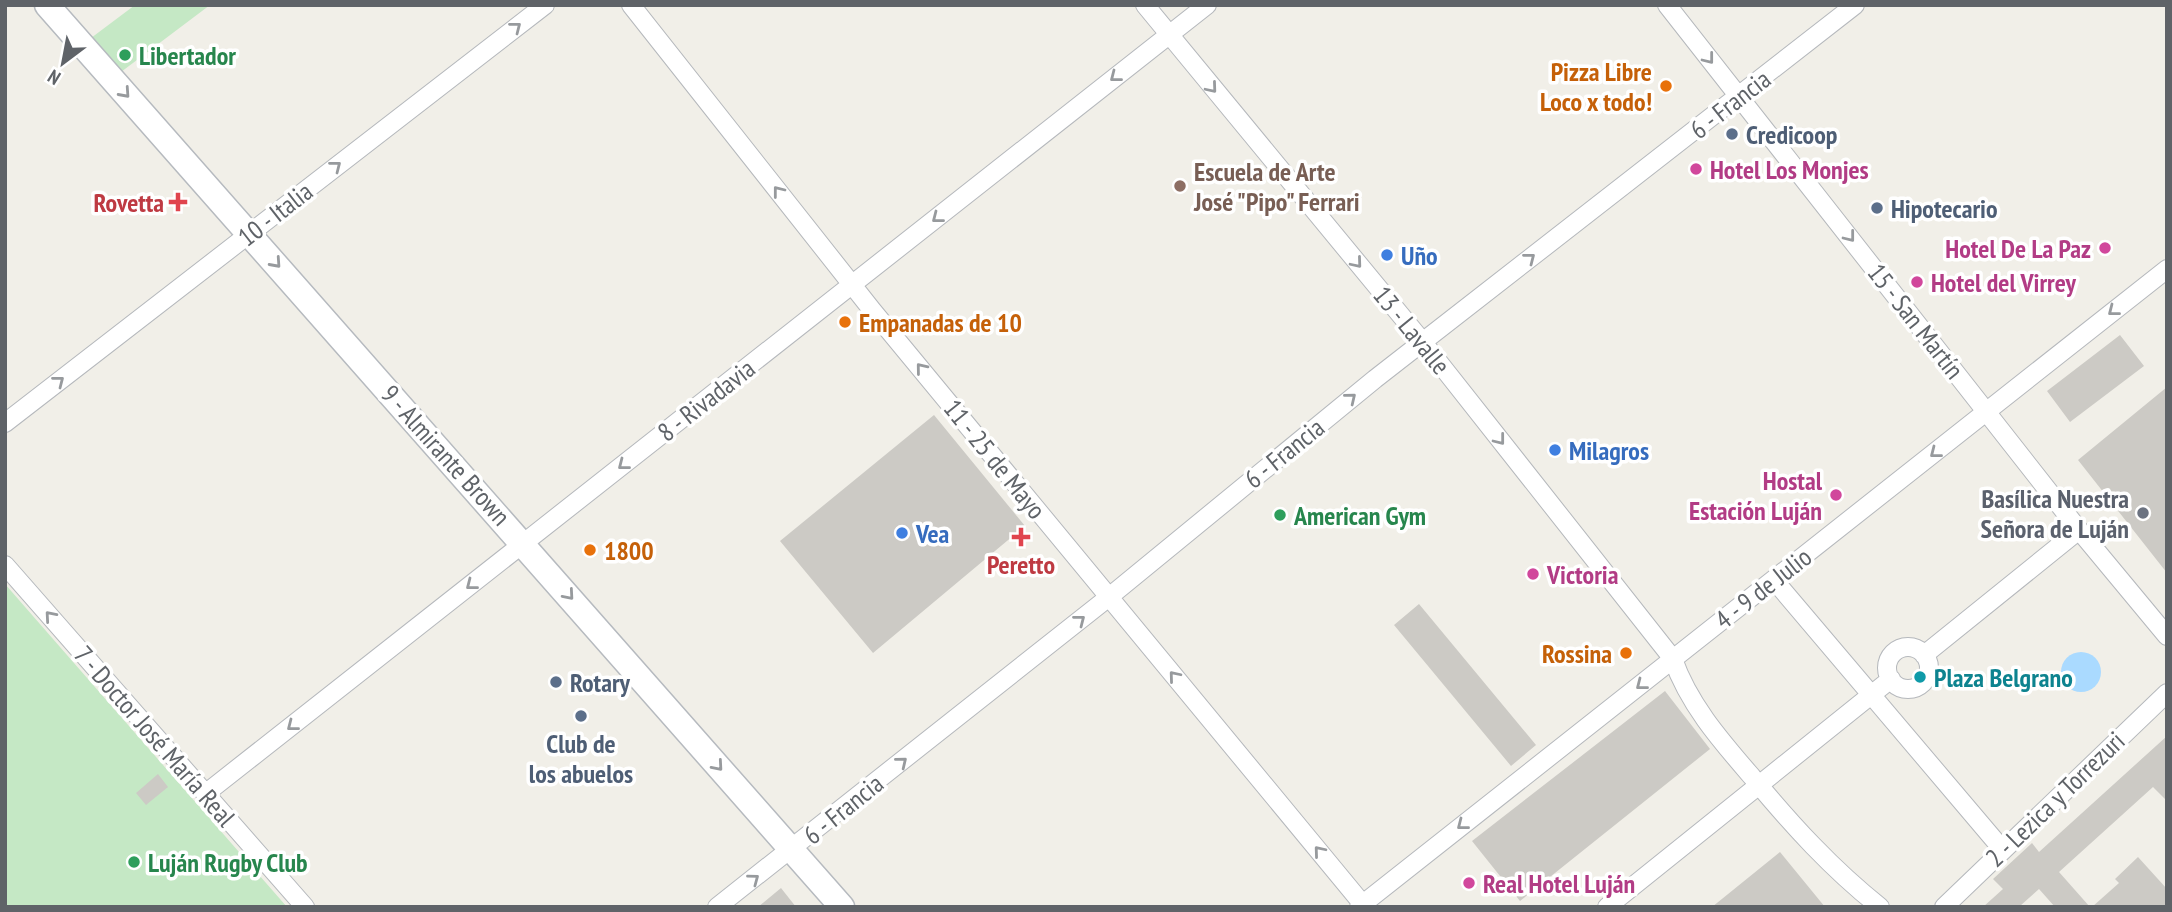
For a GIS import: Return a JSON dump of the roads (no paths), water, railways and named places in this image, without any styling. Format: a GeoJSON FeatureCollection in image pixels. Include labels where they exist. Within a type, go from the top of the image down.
{"type":"FeatureCollection","features":[{"type":"Feature","properties":{"kind":"street","name":"9 - Almirante Brown"},"geometry":{"type":"LineString","coordinates":[[47,5],[524,543],[842,907]]}},
{"type":"Feature","properties":{"kind":"street","name":"10 - Italia"},"geometry":{"type":"LineString","coordinates":[[5,423],[545,5]]}},
{"type":"Feature","properties":{"kind":"street","name":"11 - 25 de Mayo"},"geometry":{"type":"LineString","coordinates":[[631,5],[852,285],[1362,906]]}},
{"type":"Feature","properties":{"kind":"street","name":"13 - Lavalle"},"geometry":{"type":"LineString","coordinates":[[1145,5],[1422,341],[1673,659],[1680,679],[1699,710],[1759,785],[1798,832],[1854,887],[1880,907]]}},
{"type":"Feature","properties":{"kind":"street","name":"8 - Rivadavia"},"geometry":{"type":"LineString","coordinates":[[205,794],[1207,5]]}},
{"type":"Feature","properties":{"kind":"street","name":"15 - San Martín"},"geometry":{"type":"LineString","coordinates":[[1667,5],[2079,530],[2167,636]]}},
{"type":"Feature","properties":{"kind":"street","name":"6 - Francia"},"geometry":{"type":"LineString","coordinates":[[717,907],[1109,597],[1422,341],[1855,5]]}},
{"type":"Feature","properties":{"kind":"street","name":"4 - 9 de Julio"},"geometry":{"type":"LineString","coordinates":[[1362,906],[2167,269]]}},
{"type":"Feature","properties":{"kind":"street"},"geometry":{"type":"LineString","coordinates":[[1924,654],[2079,530]]}},
{"type":"Feature","properties":{"kind":"street","name":"7 - Doctor José María Real"},"geometry":{"type":"LineString","coordinates":[[5,565],[305,907]]}},
{"type":"Feature","properties":{"kind":"street"},"geometry":{"type":"LineString","coordinates":[[1774,580],[2002,849]]}},
{"type":"Feature","properties":{"kind":"street"},"geometry":{"type":"LineString","coordinates":[[1911,647],[1924,654],[1929,671],[1922,683],[1903,688],[1892,680],[1889,661],[1897,650],[1911,647]]}},
{"type":"Feature","properties":{"kind":"street"},"geometry":{"type":"LineString","coordinates":[[1607,907],[1892,680]]}},
{"type":"Feature","properties":{"kind":"street","name":"2 - Lezica y Torrezuri"},"geometry":{"type":"LineString","coordinates":[[1944,907],[2167,693]]}},
{"type":"Feature","properties":{"kind":"water"},"geometry":{"type":"Polygon","coordinates":[[[2081,652],[2095,658],[2101,672],[2095,686],[2081,692],[2067,686],[2061,672],[2067,658],[2081,652]]]}},
{"type":"Feature","properties":{"kind":"place","name":"Libertador"},"geometry":{"type":"Point","coordinates":[125,55]}},
{"type":"Feature","properties":{"kind":"place","name":"Pizza Libre Loco x todo!"},"geometry":{"type":"Point","coordinates":[1666,86]}},
{"type":"Feature","properties":{"kind":"place","name":"Credicoop"},"geometry":{"type":"Point","coordinates":[1732,134]}},
{"type":"Feature","properties":{"kind":"place","name":"Hotel Los Monjes"},"geometry":{"type":"Point","coordinates":[1696,169]}},
{"type":"Feature","properties":{"kind":"place","name":"Escuela de Arte José \"Pipo\" Ferrari"},"geometry":{"type":"Point","coordinates":[1180,186]}},
{"type":"Feature","properties":{"kind":"place","name":"Rovetta"},"geometry":{"type":"Point","coordinates":[178,202]}},
{"type":"Feature","properties":{"kind":"place","name":"Hipotecario"},"geometry":{"type":"Point","coordinates":[1877,208]}},
{"type":"Feature","properties":{"kind":"place","name":"Hotel De La Paz"},"geometry":{"type":"Point","coordinates":[2105,248]}},
{"type":"Feature","properties":{"kind":"place","name":"Uño"},"geometry":{"type":"Point","coordinates":[1387,255]}},
{"type":"Feature","properties":{"kind":"place","name":"Hotel del Virrey"},"geometry":{"type":"Point","coordinates":[1917,282]}},
{"type":"Feature","properties":{"kind":"place","name":"Empanadas de 10"},"geometry":{"type":"Point","coordinates":[845,322]}},
{"type":"Feature","properties":{"kind":"place","name":"Milagros"},"geometry":{"type":"Point","coordinates":[1555,450]}},
{"type":"Feature","properties":{"kind":"place","name":"Hostal Estación Luján"},"geometry":{"type":"Point","coordinates":[1836,495]}},
{"type":"Feature","properties":{"kind":"place","name":"Basílica Nuestra Señora de Luján"},"geometry":{"type":"Point","coordinates":[2143,513]}},
{"type":"Feature","properties":{"kind":"place","name":"American Gym"},"geometry":{"type":"Point","coordinates":[1280,515]}},
{"type":"Feature","properties":{"kind":"place","name":"Vea"},"geometry":{"type":"Point","coordinates":[902,533]}},
{"type":"Feature","properties":{"kind":"place","name":"Peretto"},"geometry":{"type":"Point","coordinates":[1021,537]}},
{"type":"Feature","properties":{"kind":"place","name":"1800"},"geometry":{"type":"Point","coordinates":[590,550]}},
{"type":"Feature","properties":{"kind":"place","name":"Victoria"},"geometry":{"type":"Point","coordinates":[1533,574]}},
{"type":"Feature","properties":{"kind":"place","name":"Rossina"},"geometry":{"type":"Point","coordinates":[1626,653]}},
{"type":"Feature","properties":{"kind":"place","name":"Plaza Belgrano"},"geometry":{"type":"Point","coordinates":[1920,677]}},
{"type":"Feature","properties":{"kind":"place","name":"Rotary"},"geometry":{"type":"Point","coordinates":[556,682]}},
{"type":"Feature","properties":{"kind":"place","name":"Club de los abuelos"},"geometry":{"type":"Point","coordinates":[581,716]}},
{"type":"Feature","properties":{"kind":"place","name":"Luján Rugby Club"},"geometry":{"type":"Point","coordinates":[134,862]}},
{"type":"Feature","properties":{"kind":"place","name":"Real Hotel Luján"},"geometry":{"type":"Point","coordinates":[1469,883]}}]}
